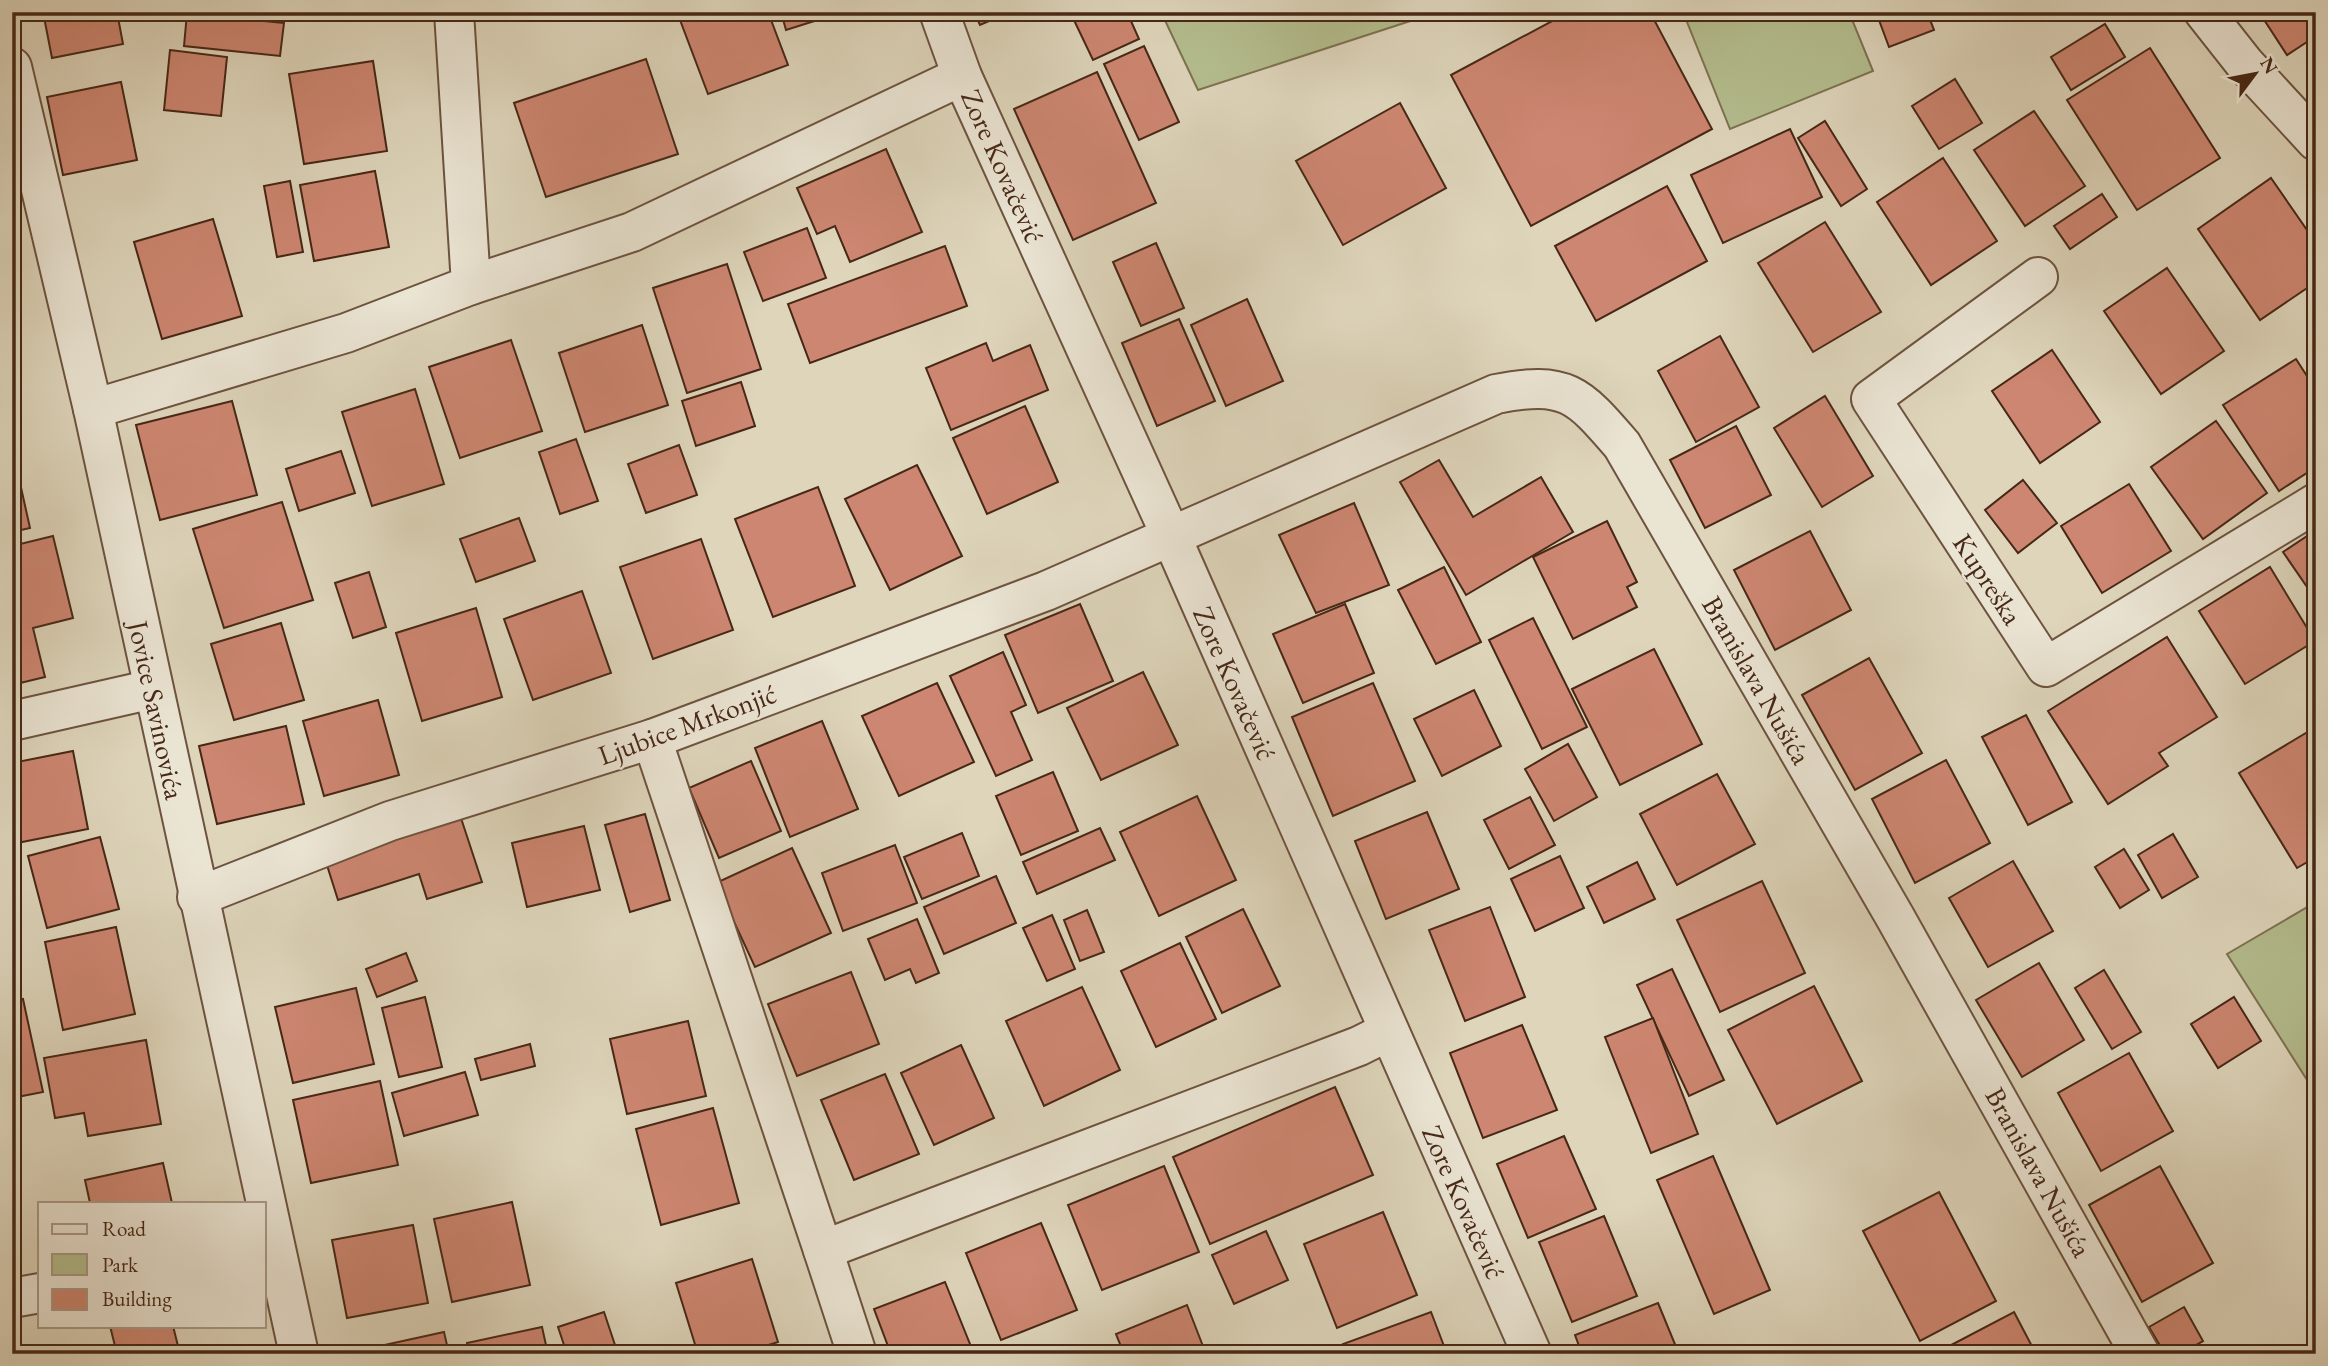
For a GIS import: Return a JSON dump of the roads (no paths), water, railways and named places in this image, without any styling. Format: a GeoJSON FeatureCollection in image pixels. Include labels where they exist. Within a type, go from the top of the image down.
{"type":"FeatureCollection","features":[{"type":"Feature","properties":{"kind":"street"},"geometry":{"type":"LineString","coordinates":[[454,12],[471,285]]}},
{"type":"Feature","properties":{"kind":"street","name":"Zore Kovačević"},"geometry":{"type":"LineString","coordinates":[[939,12],[962,76],[1171,536],[1532,1354]]}},
{"type":"Feature","properties":{"kind":"street"},"geometry":{"type":"LineString","coordinates":[[2204,12],[2245,64],[2316,141]]}},
{"type":"Feature","properties":{"kind":"street","name":"Jovice Savinovića"},"geometry":{"type":"LineString","coordinates":[[12,67],[93,409],[260,1202]]}},
{"type":"Feature","properties":{"kind":"street"},"geometry":{"type":"LineString","coordinates":[[93,409],[346,333],[471,285],[632,232],[962,76]]}},
{"type":"Feature","properties":{"kind":"street","name":"Kupreška"},"geometry":{"type":"LineString","coordinates":[[2038,278],[1871,400],[2046,667],[2316,503]]}},
{"type":"Feature","properties":{"kind":"street","name":"Branislava Nušića"},"geometry":{"type":"LineString","coordinates":[[1171,536],[1496,394],[1547,388],[1572,394],[1622,445],[1895,917],[2140,1354]]}},
{"type":"Feature","properties":{"kind":"street","name":"Ljubice Mrkonjić"},"geometry":{"type":"LineString","coordinates":[[197,897],[390,821],[652,739],[1046,591],[1171,536]]}},
{"type":"Feature","properties":{"kind":"street"},"geometry":{"type":"LineString","coordinates":[[12,722],[153,690]]}},
{"type":"Feature","properties":{"kind":"street"},"geometry":{"type":"LineString","coordinates":[[652,739],[857,1354]]}},
{"type":"Feature","properties":{"kind":"street"},"geometry":{"type":"LineString","coordinates":[[822,1250],[1359,1046],[1389,1031]]}},
{"type":"Feature","properties":{"kind":"street","name":"Jovice Savinovića"},"geometry":{"type":"LineString","coordinates":[[266,1231],[299,1354]]}},
{"type":"Feature","properties":{"kind":"street"},"geometry":{"type":"LineString","coordinates":[[12,1298],[38,1293]]}}]}
